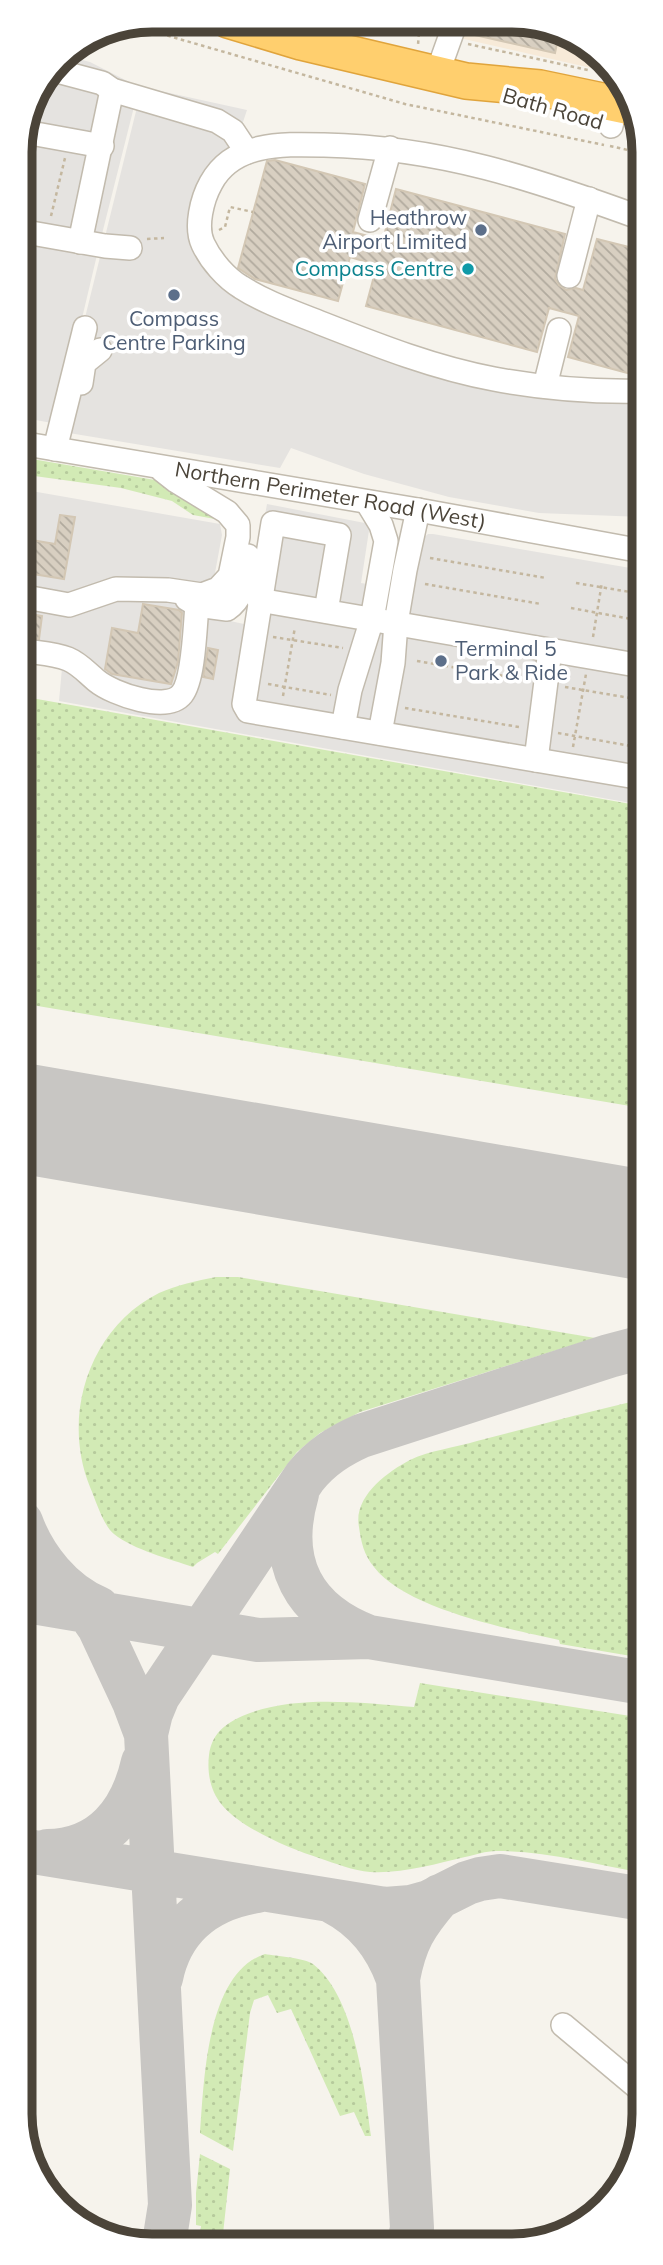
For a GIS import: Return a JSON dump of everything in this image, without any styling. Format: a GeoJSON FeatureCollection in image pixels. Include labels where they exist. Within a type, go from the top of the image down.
{"type":"FeatureCollection","features":[{"type":"Feature","properties":{"kind":"highway","name":"Bath Road"},"geometry":{"type":"LineString","coordinates":[[268,32],[452,78],[540,88],[624,111]]}},
{"type":"Feature","properties":{"kind":"street"},"geometry":{"type":"LineString","coordinates":[[452,78],[453,32]]}},
{"type":"Feature","properties":{"kind":"street"},"geometry":{"type":"LineString","coordinates":[[61,72],[217,121],[233,131],[247,152]]}},
{"type":"Feature","properties":{"kind":"street"},"geometry":{"type":"LineString","coordinates":[[80,242],[112,90]]}},
{"type":"Feature","properties":{"kind":"street"},"geometry":{"type":"LineString","coordinates":[[34,134],[102,146]]}},
{"type":"Feature","properties":{"kind":"street"},"geometry":{"type":"LineString","coordinates":[[632,215],[569,191],[448,157],[390,148],[312,145],[261,147],[233,158],[215,176],[208,188],[200,226],[202,244],[229,279],[288,310],[445,368],[494,379],[545,386],[632,390]]}},
{"type":"Feature","properties":{"kind":"street"},"geometry":{"type":"LineString","coordinates":[[370,220],[390,148]]}},
{"type":"Feature","properties":{"kind":"street"},"geometry":{"type":"LineString","coordinates":[[569,276],[589,199]]}},
{"type":"Feature","properties":{"kind":"street"},"geometry":{"type":"LineString","coordinates":[[32,233],[80,242],[133,244]]}},
{"type":"Feature","properties":{"kind":"street"},"geometry":{"type":"LineString","coordinates":[[61,450],[85,328]]}},
{"type":"Feature","properties":{"kind":"street"},"geometry":{"type":"LineString","coordinates":[[545,386],[559,330]]}},
{"type":"Feature","properties":{"kind":"street"},"geometry":{"type":"LineString","coordinates":[[61,450],[84,363],[100,350]]}},
{"type":"Feature","properties":{"kind":"street","name":"Northern Perimeter Road (West)"},"geometry":{"type":"LineString","coordinates":[[32,445],[632,549]]}},
{"type":"Feature","properties":{"kind":"street"},"geometry":{"type":"LineString","coordinates":[[32,598],[69,605],[116,589],[202,595],[218,589],[230,576],[238,525],[227,512],[157,466]]}},
{"type":"Feature","properties":{"kind":"street"},"geometry":{"type":"LineString","coordinates":[[173,591],[197,605],[227,609],[237,603],[241,594],[251,540],[249,515],[236,501],[201,495]]}},
{"type":"Feature","properties":{"kind":"street"},"geometry":{"type":"LineString","coordinates":[[343,727],[342,693],[352,653],[372,619],[386,541],[381,525],[367,502]]}},
{"type":"Feature","properties":{"kind":"street"},"geometry":{"type":"LineString","coordinates":[[380,733],[394,702],[396,624],[410,537],[418,510]]}},
{"type":"Feature","properties":{"kind":"street"},"geometry":{"type":"LineString","coordinates":[[326,611],[339,534],[273,523],[244,704],[248,711],[632,776]]}},
{"type":"Feature","properties":{"kind":"street"},"geometry":{"type":"LineString","coordinates":[[260,600],[632,664]]}},
{"type":"Feature","properties":{"kind":"street"},"geometry":{"type":"LineString","coordinates":[[32,652],[68,659],[99,682],[144,701],[176,700],[183,693],[189,677],[197,605]]}},
{"type":"Feature","properties":{"kind":"street"},"geometry":{"type":"LineString","coordinates":[[536,760],[550,650]]}},
{"type":"Feature","properties":{"kind":"street"},"geometry":{"type":"LineString","coordinates":[[352,653],[393,663]]}},
{"type":"Feature","properties":{"kind":"street"},"geometry":{"type":"LineString","coordinates":[[342,693],[394,702]]}},
{"type":"Feature","properties":{"kind":"street"},"geometry":{"type":"LineString","coordinates":[[563,2025],[631,2082]]}},
{"type":"Feature","properties":{"kind":"path"},"geometry":{"type":"LineString","coordinates":[[155,32],[405,104],[632,150]]}},
{"type":"Feature","properties":{"kind":"path","name":"Bath Road"},"geometry":{"type":"LineString","coordinates":[[460,32],[590,71]]}},
{"type":"Feature","properties":{"kind":"path"},"geometry":{"type":"LineString","coordinates":[[46,236],[70,140]]}},
{"type":"Feature","properties":{"kind":"path"},"geometry":{"type":"LineString","coordinates":[[213,233],[225,227],[230,206],[253,212]]}},
{"type":"Feature","properties":{"kind":"path"},"geometry":{"type":"LineString","coordinates":[[133,244],[164,237]]}},
{"type":"Feature","properties":{"kind":"path"},"geometry":{"type":"LineString","coordinates":[[430,558],[546,578]]}},
{"type":"Feature","properties":{"kind":"path"},"geometry":{"type":"LineString","coordinates":[[576,583],[632,592]]}},
{"type":"Feature","properties":{"kind":"path"},"geometry":{"type":"LineString","coordinates":[[425,584],[541,604]]}},
{"type":"Feature","properties":{"kind":"path"},"geometry":{"type":"LineString","coordinates":[[279,716],[298,607]]}},
{"type":"Feature","properties":{"kind":"path"},"geometry":{"type":"LineString","coordinates":[[571,608],[632,619]]}},
{"type":"Feature","properties":{"kind":"path"},"geometry":{"type":"LineString","coordinates":[[267,635],[352,653]]}},
{"type":"Feature","properties":{"kind":"path"},"geometry":{"type":"LineString","coordinates":[[418,661],[528,680]]}},
{"type":"Feature","properties":{"kind":"path"},"geometry":{"type":"LineString","coordinates":[[265,684],[342,693]]}},
{"type":"Feature","properties":{"kind":"path"},"geometry":{"type":"LineString","coordinates":[[558,685],[632,698]]}},
{"type":"Feature","properties":{"kind":"path"},"geometry":{"type":"LineString","coordinates":[[394,702],[525,728]]}},
{"type":"Feature","properties":{"kind":"path"},"geometry":{"type":"LineString","coordinates":[[555,733],[632,746]]}},
{"type":"Feature","properties":{"kind":"shaded area"},"geometry":{"type":"Polygon","coordinates":[[[438,33],[535,34],[565,44],[585,56],[599,70],[438,33]]]}},
{"type":"Feature","properties":{"kind":"shaded area"},"geometry":{"type":"Polygon","coordinates":[[[76,58],[90,62],[139,87],[57,424],[32,419],[32,144],[36,120],[44,98],[56,78],[76,58]]]}},
{"type":"Feature","properties":{"kind":"shaded area","name":"Compass Centre Parking"},"geometry":{"type":"Polygon","coordinates":[[[142,87],[247,110],[230,161],[201,212],[224,273],[445,368],[632,390],[632,517],[539,513],[449,497],[364,474],[291,448],[280,468],[57,431],[142,87]]]}},
{"type":"Feature","properties":{"kind":"shaded area","name":"Terminal 5 Park & Ride"},"geometry":{"type":"Polygon","coordinates":[[[32,491],[220,524],[222,535],[207,616],[244,624],[235,687],[267,504],[370,524],[361,583],[411,591],[420,541],[428,534],[632,568],[632,803],[59,701],[62,668],[32,663],[32,491]]]}},
{"type":"Feature","properties":{"kind":"green space"},"geometry":{"type":"Polygon","coordinates":[[[32,459],[161,481],[217,516],[215,519],[193,515],[172,501],[121,488],[32,476],[32,459]]]}},
{"type":"Feature","properties":{"kind":"green space"},"geometry":{"type":"Polygon","coordinates":[[[32,698],[632,804],[632,1106],[32,1005],[32,698]]]}},
{"type":"Feature","properties":{"kind":"green space"},"geometry":{"type":"Polygon","coordinates":[[[216,1277],[238,1277],[595,1338],[360,1412],[320,1433],[297,1452],[218,1554],[215,1552],[193,1567],[132,1545],[114,1534],[106,1525],[82,1460],[79,1432],[81,1404],[87,1377],[99,1351],[115,1328],[135,1308],[166,1290],[216,1277]]]}},
{"type":"Feature","properties":{"kind":"green space"},"geometry":{"type":"Polygon","coordinates":[[[631,1402],[631,1656],[560,1644],[559,1640],[487,1623],[433,1606],[389,1582],[374,1567],[362,1543],[359,1527],[361,1506],[366,1496],[382,1479],[401,1465],[434,1452],[631,1402]]]}},
{"type":"Feature","properties":{"kind":"green space"},"geometry":{"type":"Polygon","coordinates":[[[420,1683],[631,1716],[631,1871],[551,1856],[496,1851],[406,1870],[364,1871],[344,1867],[267,1837],[230,1814],[215,1794],[208,1768],[214,1739],[223,1728],[250,1713],[269,1707],[310,1702],[414,1707],[420,1683]]]}},
{"type":"Feature","properties":{"kind":"green space"},"geometry":{"type":"Polygon","coordinates":[[[265,1954],[313,1964],[339,1998],[361,2068],[371,2136],[365,2136],[354,2112],[340,2116],[291,2009],[277,2013],[268,1995],[254,2000],[250,2013],[233,2151],[200,2133],[207,2059],[220,2006],[231,1983],[245,1965],[265,1954]]]}},
{"type":"Feature","properties":{"kind":"green space"},"geometry":{"type":"Polygon","coordinates":[[[200,2154],[230,2169],[223,2234],[200,2234],[201,2226],[196,2225],[200,2154]]]}},
{"type":"Feature","properties":{"kind":"building"},"geometry":{"type":"Polygon","coordinates":[[[466,33],[535,34],[558,41],[555,53],[466,33]]]}},
{"type":"Feature","properties":{"kind":"building","name":"Compass Centre"},"geometry":{"type":"Polygon","coordinates":[[[275,160],[365,184],[353,232],[383,240],[396,189],[565,234],[555,279],[566,290],[583,290],[597,239],[632,248],[632,374],[568,357],[579,316],[549,308],[537,352],[366,306],[377,265],[350,257],[338,301],[255,279],[238,268],[267,161],[275,160]]]}},
{"type":"Feature","properties":{"kind":"building"},"geometry":{"type":"Polygon","coordinates":[[[60,515],[75,517],[64,579],[32,574],[32,540],[55,544],[60,515]]]}},
{"type":"Feature","properties":{"kind":"building"},"geometry":{"type":"Polygon","coordinates":[[[143,604],[179,610],[182,613],[178,662],[171,684],[112,674],[105,669],[112,628],[138,633],[143,604]]]}},
{"type":"Feature","properties":{"kind":"building"},"geometry":{"type":"Polygon","coordinates":[[[32,614],[42,616],[39,639],[32,638],[32,614]]]}},
{"type":"Feature","properties":{"kind":"building"},"geometry":{"type":"Polygon","coordinates":[[[208,648],[218,650],[213,679],[203,677],[208,648]]]}},
{"type":"Feature","properties":{"kind":"taxiway"},"geometry":{"type":"LineString","coordinates":[[32,1138],[81,1129]]}},
{"type":"Feature","properties":{"kind":"taxiway"},"geometry":{"type":"LineString","coordinates":[[146,1734],[158,1696],[305,1477],[324,1458],[361,1436],[631,1350]]}},
{"type":"Feature","properties":{"kind":"taxiway"},"geometry":{"type":"LineString","coordinates":[[297,1494],[291,1542],[294,1563],[301,1582],[312,1599],[327,1614],[346,1627],[369,1637]]}},
{"type":"Feature","properties":{"kind":"taxiway"},"geometry":{"type":"LineString","coordinates":[[32,1547],[61,1584],[98,1608]]}},
{"type":"Feature","properties":{"kind":"taxiway"},"geometry":{"type":"LineString","coordinates":[[78,1597],[99,1627],[146,1734],[170,2205],[165,2234]]}},
{"type":"Feature","properties":{"kind":"taxiway"},"geometry":{"type":"LineString","coordinates":[[32,1602],[258,1640],[369,1637],[631,1681]]}},
{"type":"Feature","properties":{"kind":"taxiway"},"geometry":{"type":"LineString","coordinates":[[47,1851],[84,1844],[112,1825],[131,1797],[143,1762]]}},
{"type":"Feature","properties":{"kind":"taxiway"},"geometry":{"type":"LineString","coordinates":[[32,1852],[385,1909],[411,1907],[429,1902],[467,1883],[500,1876],[631,1897]]}},
{"type":"Feature","properties":{"kind":"taxiway"},"geometry":{"type":"LineString","coordinates":[[161,1978],[173,1944],[194,1918],[222,1901],[257,1891]]}},
{"type":"Feature","properties":{"kind":"taxiway"},"geometry":{"type":"LineString","coordinates":[[333,1902],[355,1916],[373,1934],[381,1944],[398,1979],[412,1934],[440,1896]]}},
{"type":"Feature","properties":{"kind":"taxiway"},"geometry":{"type":"LineString","coordinates":[[398,1979],[411,2234]]}},
{"type":"Feature","properties":{"kind":"runway"},"geometry":{"type":"LineString","coordinates":[[32,1120],[631,1223]]}},
{"type":"Feature","properties":{"kind":"place","name":"Heathrow Airport Limited"},"geometry":{"type":"Point","coordinates":[481,230]}},
{"type":"Feature","properties":{"kind":"place","name":"Compass Centre"},"geometry":{"type":"Point","coordinates":[468,269]}},
{"type":"Feature","properties":{"kind":"place","name":"Compass Centre Parking"},"geometry":{"type":"Point","coordinates":[174,295]}},
{"type":"Feature","properties":{"kind":"place","name":"Terminal 5 Park & Ride"},"geometry":{"type":"Point","coordinates":[441,661]}}]}
